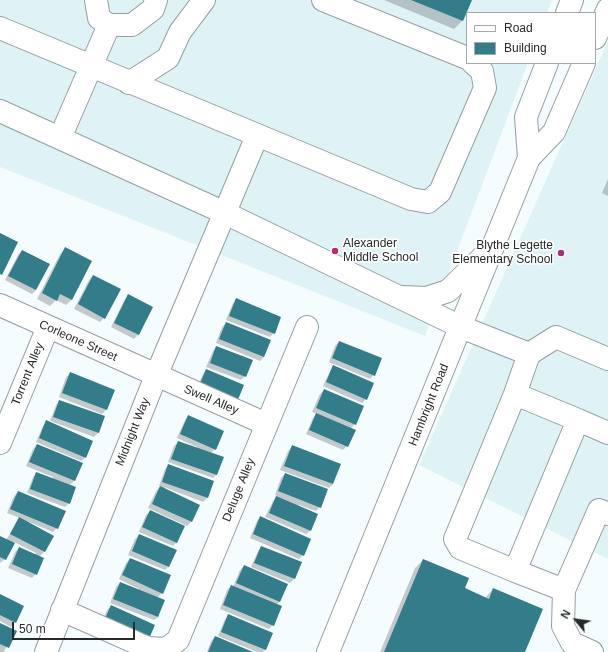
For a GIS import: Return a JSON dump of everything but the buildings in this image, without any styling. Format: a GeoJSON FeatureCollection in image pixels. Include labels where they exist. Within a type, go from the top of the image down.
{"type":"FeatureCollection","features":[{"type":"Feature","properties":{"kind":"street"},"geometry":{"type":"LineString","coordinates":[[96,0],[99,18],[109,25],[132,25],[153,9],[156,0]]}},
{"type":"Feature","properties":{"kind":"street"},"geometry":{"type":"LineString","coordinates":[[129,83],[168,58],[180,32],[204,0]]}},
{"type":"Feature","properties":{"kind":"street"},"geometry":{"type":"LineString","coordinates":[[323,0],[466,58]]}},
{"type":"Feature","properties":{"kind":"street"},"geometry":{"type":"LineString","coordinates":[[567,12],[572,0]]}},
{"type":"Feature","properties":{"kind":"street"},"geometry":{"type":"LineString","coordinates":[[596,36],[608,8]]}},
{"type":"Feature","properties":{"kind":"street"},"geometry":{"type":"LineString","coordinates":[[60,138],[109,25]]}},
{"type":"Feature","properties":{"kind":"street"},"geometry":{"type":"LineString","coordinates":[[0,28],[129,83],[411,199],[428,202],[440,192],[484,88],[482,71],[474,64]]}},
{"type":"Feature","properties":{"kind":"street","name":"Hambright Road"},"geometry":{"type":"LineString","coordinates":[[529,158],[526,117],[547,64]]}},
{"type":"Feature","properties":{"kind":"street","name":"Hambright Road"},"geometry":{"type":"LineString","coordinates":[[328,652],[529,158],[554,132],[584,64]]}},
{"type":"Feature","properties":{"kind":"street"},"geometry":{"type":"LineString","coordinates":[[0,111],[225,213],[461,327],[529,354]]}},
{"type":"Feature","properties":{"kind":"street","name":"Midnight Way"},"geometry":{"type":"LineString","coordinates":[[46,652],[156,376],[257,136]]}},
{"type":"Feature","properties":{"kind":"street"},"geometry":{"type":"LineString","coordinates":[[401,297],[427,298],[448,291],[467,274],[494,245]]}},
{"type":"Feature","properties":{"kind":"street","name":"Corleone Street"},"geometry":{"type":"LineString","coordinates":[[0,305],[156,376]]}},
{"type":"Feature","properties":{"kind":"street","name":"Torrent Alley"},"geometry":{"type":"LineString","coordinates":[[0,443],[48,327]]}},
{"type":"Feature","properties":{"kind":"street","name":"Deluge Alley"},"geometry":{"type":"LineString","coordinates":[[62,610],[148,648],[166,649],[178,640],[307,327]]}},
{"type":"Feature","properties":{"kind":"street"},"geometry":{"type":"LineString","coordinates":[[564,590],[460,548],[455,539],[515,394],[529,354],[556,337],[608,359]]}},
{"type":"Feature","properties":{"kind":"street","name":"Swell Alley"},"geometry":{"type":"LineString","coordinates":[[156,376],[266,424]]}},
{"type":"Feature","properties":{"kind":"street"},"geometry":{"type":"LineString","coordinates":[[515,394],[608,433]]}},
{"type":"Feature","properties":{"kind":"street"},"geometry":{"type":"LineString","coordinates":[[515,571],[578,420]]}},
{"type":"Feature","properties":{"kind":"street"},"geometry":{"type":"LineString","coordinates":[[592,652],[572,643],[563,626],[564,590],[599,510],[608,514]]}},
{"type":"Feature","properties":{"kind":"shaded area","name":"Alexander Middle School"},"geometry":{"type":"Polygon","coordinates":[[[0,0],[552,0],[547,12],[466,12],[466,64],[528,64],[425,336],[0,167],[0,0]]]}},
{"type":"Feature","properties":{"kind":"shaded area","name":"Blythe Legette Elementary School"},"geometry":{"type":"Polygon","coordinates":[[[608,41],[608,559],[419,465],[608,41]]]}},
{"type":"Feature","properties":{"kind":"place","name":"Alexander Middle School"},"geometry":{"type":"Point","coordinates":[335,251]}},
{"type":"Feature","properties":{"kind":"place","name":"Blythe Legette Elementary School"},"geometry":{"type":"Point","coordinates":[561,253]}}]}
